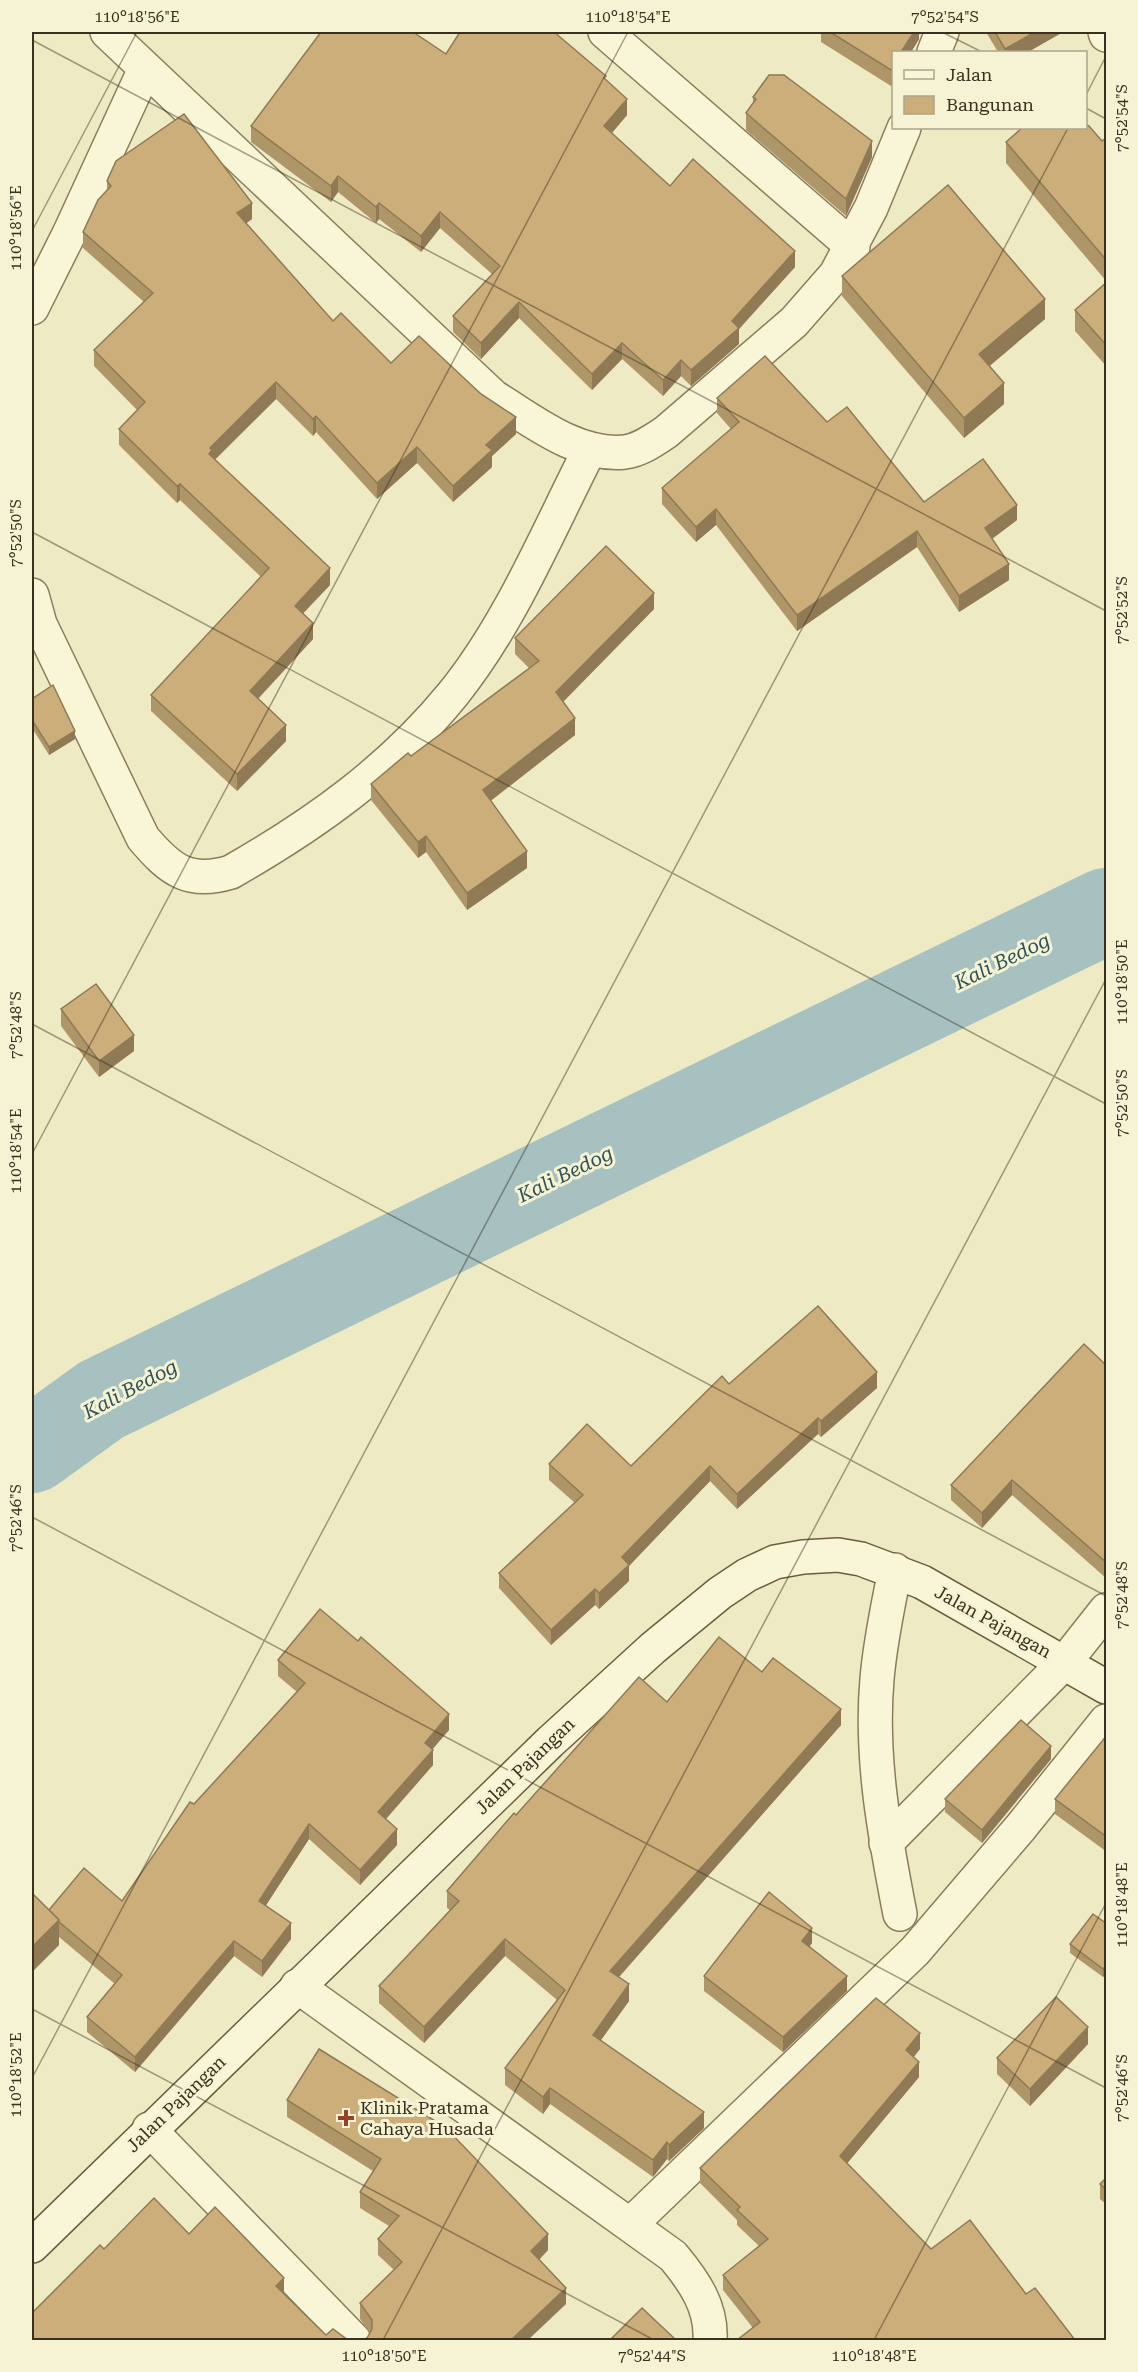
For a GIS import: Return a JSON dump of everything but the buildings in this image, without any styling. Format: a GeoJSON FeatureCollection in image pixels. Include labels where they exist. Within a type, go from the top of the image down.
{"type":"FeatureCollection","features":[{"type":"Feature","properties":{"kind":"street"},"geometry":{"type":"LineString","coordinates":[[107,32],[494,397],[547,430],[591,449],[627,452],[648,444],[666,432],[794,322],[836,274],[852,247],[904,129]]}},
{"type":"Feature","properties":{"kind":"street"},"geometry":{"type":"LineString","coordinates":[[605,32],[852,247]]}},
{"type":"Feature","properties":{"kind":"street"},"geometry":{"type":"LineString","coordinates":[[933,51],[942,32]]}},
{"type":"Feature","properties":{"kind":"street"},"geometry":{"type":"LineString","coordinates":[[32,308],[66,241],[145,69]]}},
{"type":"Feature","properties":{"kind":"street"},"geometry":{"type":"LineString","coordinates":[[32,595],[40,624],[143,838],[156,854],[184,874],[208,878],[220,875],[231,872],[310,824],[372,778],[413,739],[453,693],[504,616],[591,449]]}},
{"type":"Feature","properties":{"kind":"street","name":"Jalan Pajangan"},"geometry":{"type":"LineString","coordinates":[[32,2246],[149,2129],[550,1742],[720,1593],[747,1575],[776,1562],[803,1557],[838,1555],[861,1559],[922,1582],[1107,1687]]}},
{"type":"Feature","properties":{"kind":"street"},"geometry":{"type":"LineString","coordinates":[[895,1570],[877,1680],[878,1778],[886,1843],[900,1914]]}},
{"type":"Feature","properties":{"kind":"street"},"geometry":{"type":"LineString","coordinates":[[886,1843],[1065,1662],[1107,1610]]}},
{"type":"Feature","properties":{"kind":"street"},"geometry":{"type":"LineString","coordinates":[[631,2224],[915,1951],[1021,1827],[1107,1721]]}},
{"type":"Feature","properties":{"kind":"street"},"geometry":{"type":"LineString","coordinates":[[297,1986],[673,2256],[693,2280],[707,2312],[710,2340]]}},
{"type":"Feature","properties":{"kind":"street"},"geometry":{"type":"LineString","coordinates":[[149,2129],[354,2340]]}},
{"type":"Feature","properties":{"kind":"waterway","name":"Kali Bedog"},"geometry":{"type":"LineString","coordinates":[[32,1450],[101,1400],[1106,911]]}},
{"type":"Feature","properties":{"kind":"place","name":"Klinik Pratama Cahaya Husada"},"geometry":{"type":"Point","coordinates":[346,2118]}}]}
